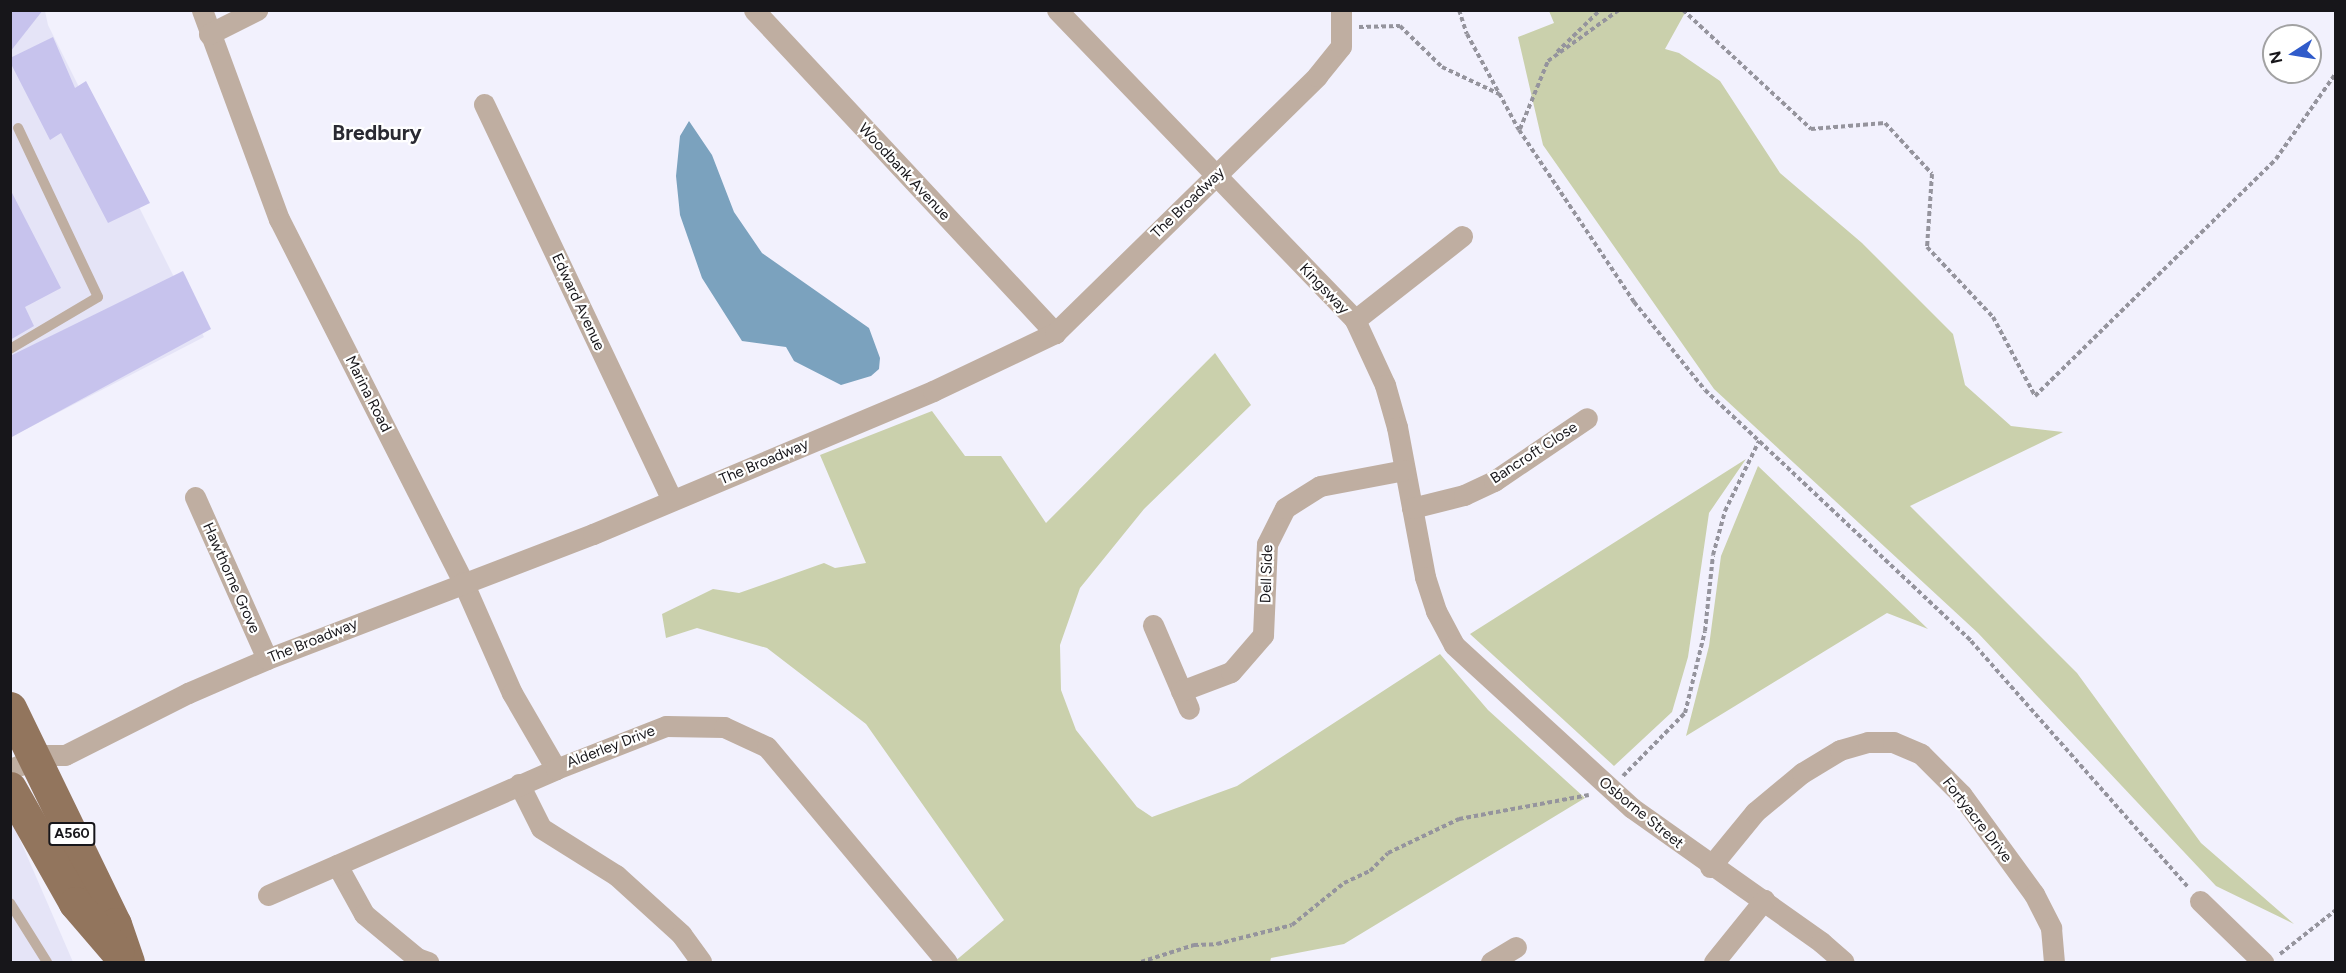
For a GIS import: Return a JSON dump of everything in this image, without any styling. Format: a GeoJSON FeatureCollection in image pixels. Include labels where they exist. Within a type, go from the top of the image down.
{"type":"FeatureCollection","features":[{"type":"Feature","properties":{"kind":"main road","name":"A560"},"geometry":{"type":"LineString","coordinates":[[10,708],[27,777],[75,903],[127,962]]}},
{"type":"Feature","properties":{"kind":"street","name":"Marina Road"},"geometry":{"type":"LineString","coordinates":[[202,10],[279,219],[463,582],[512,693],[555,769]]}},
{"type":"Feature","properties":{"kind":"street"},"geometry":{"type":"LineString","coordinates":[[209,34],[257,10]]}},
{"type":"Feature","properties":{"kind":"street","name":"Woodbank Avenue"},"geometry":{"type":"LineString","coordinates":[[754,10],[1055,333]]}},
{"type":"Feature","properties":{"kind":"street","name":"Kingsway"},"geometry":{"type":"LineString","coordinates":[[1057,10],[1355,320],[1385,385],[1405,470],[1425,577],[1436,611],[1454,645]]}},
{"type":"Feature","properties":{"kind":"street","name":"The Broadway"},"geometry":{"type":"LineString","coordinates":[[27,777],[188,693],[267,659],[672,501],[933,391],[1055,333],[1317,76],[1341,46],[1342,19]]}},
{"type":"Feature","properties":{"kind":"street","name":"Edward Avenue"},"geometry":{"type":"LineString","coordinates":[[484,104],[672,501]]}},
{"type":"Feature","properties":{"kind":"street"},"geometry":{"type":"LineString","coordinates":[[1355,320],[1462,236]]}},
{"type":"Feature","properties":{"kind":"street","name":"Bancroft Close"},"geometry":{"type":"LineString","coordinates":[[1412,508],[1464,495],[1494,481],[1587,418]]}},
{"type":"Feature","properties":{"kind":"street","name":"Dell Side"},"geometry":{"type":"LineString","coordinates":[[1153,625],[1185,700],[1231,672],[1263,635],[1267,544],[1284,508],[1320,486],[1405,470]]}},
{"type":"Feature","properties":{"kind":"street","name":"Hawthorne Grove"},"geometry":{"type":"LineString","coordinates":[[195,497],[267,659]]}},
{"type":"Feature","properties":{"kind":"street","name":"Osborne Street"},"geometry":{"type":"LineString","coordinates":[[1454,645],[1610,789],[1710,867],[1764,900],[1844,963]]}},
{"type":"Feature","properties":{"kind":"street","name":"Alderley Drive"},"geometry":{"type":"LineString","coordinates":[[268,895],[519,784],[666,726],[724,727],[767,747],[947,963]]}},
{"type":"Feature","properties":{"kind":"street","name":"Fortyacre Drive"},"geometry":{"type":"LineString","coordinates":[[1710,867],[1755,812],[1802,772],[1840,750],[1868,742],[1893,742],[1922,754],[1961,794],[2034,894],[2051,928],[2054,963]]}},
{"type":"Feature","properties":{"kind":"street"},"geometry":{"type":"LineString","coordinates":[[519,784],[541,828],[616,875],[681,934],[700,963]]}},
{"type":"Feature","properties":{"kind":"street"},"geometry":{"type":"LineString","coordinates":[[337,864],[364,914],[417,958],[428,963]]}},
{"type":"Feature","properties":{"kind":"street"},"geometry":{"type":"LineString","coordinates":[[1714,963],[1764,900]]}},
{"type":"Feature","properties":{"kind":"street"},"geometry":{"type":"LineString","coordinates":[[2200,901],[2270,959]]}},
{"type":"Feature","properties":{"kind":"street"},"geometry":{"type":"LineString","coordinates":[[1491,963],[1516,947]]}},
{"type":"Feature","properties":{"kind":"lane"},"geometry":{"type":"LineString","coordinates":[[10,349],[98,297],[18,128]]}},
{"type":"Feature","properties":{"kind":"lane"},"geometry":{"type":"LineString","coordinates":[[10,903],[47,963]]}},
{"type":"Feature","properties":{"kind":"path"},"geometry":{"type":"LineString","coordinates":[[1459,10],[1519,130],[1634,302],[1705,390],[1971,641],[2200,901]]}},
{"type":"Feature","properties":{"kind":"path"},"geometry":{"type":"LineString","coordinates":[[1519,130],[1548,61],[1600,10]]}},
{"type":"Feature","properties":{"kind":"path"},"geometry":{"type":"LineString","coordinates":[[1548,61],[1619,10]]}},
{"type":"Feature","properties":{"kind":"path"},"geometry":{"type":"LineString","coordinates":[[1683,10],[1811,129],[1885,123],[1924,165],[1932,174],[1927,247],[1992,317],[2035,396],[2276,159],[2336,73]]}},
{"type":"Feature","properties":{"kind":"path"},"geometry":{"type":"LineString","coordinates":[[1342,19],[1400,26],[1442,67],[1499,94]]}},
{"type":"Feature","properties":{"kind":"path"},"geometry":{"type":"LineString","coordinates":[[1141,963],[1194,945],[1217,944],[1292,925],[1344,883],[1370,871],[1388,853],[1459,819],[1555,804],[1610,789],[1685,713],[1705,631],[1713,555],[1725,511],[1759,441]]}},
{"type":"Feature","properties":{"kind":"path"},"geometry":{"type":"LineString","coordinates":[[2270,959],[2336,910]]}},
{"type":"Feature","properties":{"kind":"shaded area"},"geometry":{"type":"Polygon","coordinates":[[[11,11],[45,11],[48,25],[204,337],[11,437],[11,11]]]}},
{"type":"Feature","properties":{"kind":"shaded area"},"geometry":{"type":"Polygon","coordinates":[[[11,819],[73,962],[11,962],[11,819]]]}},
{"type":"Feature","properties":{"kind":"green space"},"geometry":{"type":"Polygon","coordinates":[[[1549,11],[1686,11],[1665,49],[1679,53],[1720,81],[1780,173],[1862,243],[1953,334],[1965,385],[2011,426],[2063,432],[1910,506],[2077,673],[2201,843],[2294,924],[2216,886],[1978,633],[1714,389],[1543,145],[1518,37],[1554,23],[1549,11]]]}},
{"type":"Feature","properties":{"kind":"green space"},"geometry":{"type":"Polygon","coordinates":[[[1215,353],[1251,405],[1144,509],[1080,588],[1060,645],[1061,690],[1076,730],[1137,807],[1152,817],[1237,786],[1440,654],[1488,710],[1585,798],[1344,944],[1271,958],[1270,962],[954,962],[1004,920],[866,724],[767,648],[697,628],[666,638],[662,614],[713,589],[739,593],[824,563],[835,568],[866,563],[820,455],[932,411],[965,456],[1001,456],[1046,523],[1215,353]]]}},
{"type":"Feature","properties":{"kind":"green space"},"geometry":{"type":"Polygon","coordinates":[[[1746,459],[1709,513],[1688,657],[1672,712],[1614,766],[1470,634],[1746,459]]]}},
{"type":"Feature","properties":{"kind":"green space"},"geometry":{"type":"Polygon","coordinates":[[[1758,466],[1928,629],[1887,613],[1686,736],[1709,646],[1721,556],[1758,466]]]}},
{"type":"Feature","properties":{"kind":"water"},"geometry":{"type":"Polygon","coordinates":[[[689,121],[712,155],[734,212],[762,253],[869,328],[880,358],[879,369],[871,376],[841,385],[794,361],[786,347],[742,341],[702,278],[680,215],[676,176],[680,136],[689,121]]]}},
{"type":"Feature","properties":{"kind":"building"},"geometry":{"type":"Polygon","coordinates":[[[10,10],[43,10],[10,52],[10,10]]]}},
{"type":"Feature","properties":{"kind":"building"},"geometry":{"type":"Polygon","coordinates":[[[53,37],[75,88],[86,81],[150,203],[108,223],[61,133],[50,140],[10,62],[10,58],[53,37]]]}},
{"type":"Feature","properties":{"kind":"building"},"geometry":{"type":"Polygon","coordinates":[[[10,189],[61,288],[25,307],[34,326],[10,340],[10,189]]]}},
{"type":"Feature","properties":{"kind":"building"},"geometry":{"type":"Polygon","coordinates":[[[183,271],[211,329],[10,438],[10,356],[183,271]]]}},
{"type":"Feature","properties":{"kind":"district","name":"Bredbury"},"geometry":{"type":"Point","coordinates":[377,133]}}]}
